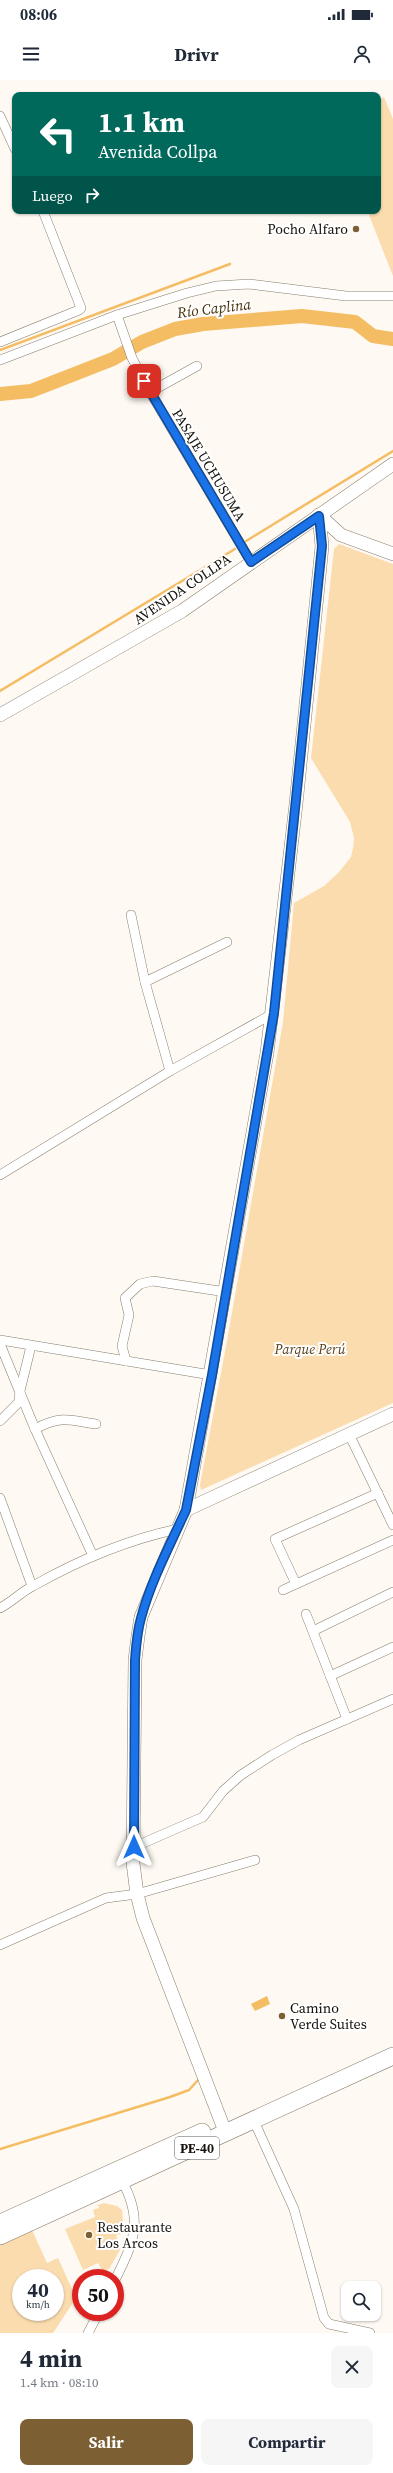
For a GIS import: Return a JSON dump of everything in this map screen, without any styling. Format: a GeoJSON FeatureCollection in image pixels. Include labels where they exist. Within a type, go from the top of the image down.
{"type":"FeatureCollection","features":[{"type":"Feature","properties":{"kind":"highway","name":"PE-40"},"geometry":{"type":"LineString","coordinates":[[0,2223],[31,2215],[224,2129],[387,2053]]}},
{"type":"Feature","properties":{"kind":"highway","name":"PE-40"},"geometry":{"type":"LineString","coordinates":[[224,2129],[254,2121],[271,2107]]}},
{"type":"Feature","properties":{"kind":"highway","name":"PE-40"},"geometry":{"type":"LineString","coordinates":[[0,2236],[31,2215]]}},
{"type":"Feature","properties":{"kind":"main road","name":"AVENIDA COLLPA"},"geometry":{"type":"LineString","coordinates":[[0,715],[182,612],[251,562],[393,464]]}},
{"type":"Feature","properties":{"kind":"main road"},"geometry":{"type":"LineString","coordinates":[[319,516],[341,535],[393,554]]}},
{"type":"Feature","properties":{"kind":"main road"},"geometry":{"type":"LineString","coordinates":[[224,2129],[147,1930],[137,1894],[134,1847],[135,1660],[141,1617],[186,1510],[212,1375],[274,1013],[322,546],[319,516]]}},
{"type":"Feature","properties":{"kind":"main road"},"geometry":{"type":"LineString","coordinates":[[186,1510],[393,1414]]}},
{"type":"Feature","properties":{"kind":"street"},"geometry":{"type":"LineString","coordinates":[[0,116],[12,142]]}},
{"type":"Feature","properties":{"kind":"street"},"geometry":{"type":"LineString","coordinates":[[0,342],[81,308],[44,214]]}},
{"type":"Feature","properties":{"kind":"street"},"geometry":{"type":"LineString","coordinates":[[0,360],[117,315],[187,293],[235,284],[265,286],[346,296],[393,296]]}},
{"type":"Feature","properties":{"kind":"street","name":"PASAJE UCHUSUMA"},"geometry":{"type":"LineString","coordinates":[[117,315],[132,358],[150,392],[251,562]]}},
{"type":"Feature","properties":{"kind":"street"},"geometry":{"type":"LineString","coordinates":[[150,392],[197,366]]}},
{"type":"Feature","properties":{"kind":"street"},"geometry":{"type":"LineString","coordinates":[[131,915],[145,982],[170,1071]]}},
{"type":"Feature","properties":{"kind":"street"},"geometry":{"type":"LineString","coordinates":[[145,982],[227,942]]}},
{"type":"Feature","properties":{"kind":"street"},"geometry":{"type":"LineString","coordinates":[[0,1175],[170,1071],[274,1013]]}},
{"type":"Feature","properties":{"kind":"street"},"geometry":{"type":"LineString","coordinates":[[126,1361],[122,1346],[128,1323],[125,1298],[140,1284],[153,1280],[226,1292]]}},
{"type":"Feature","properties":{"kind":"street"},"geometry":{"type":"LineString","coordinates":[[0,1340],[212,1375]]}},
{"type":"Feature","properties":{"kind":"street"},"geometry":{"type":"LineString","coordinates":[[0,1344],[35,1429],[93,1556]]}},
{"type":"Feature","properties":{"kind":"street"},"geometry":{"type":"LineString","coordinates":[[0,1421],[19,1402],[20,1391],[31,1346]]}},
{"type":"Feature","properties":{"kind":"street"},"geometry":{"type":"LineString","coordinates":[[35,1429],[52,1420],[62,1418],[96,1424]]}},
{"type":"Feature","properties":{"kind":"street"},"geometry":{"type":"LineString","coordinates":[[350,1434],[393,1525]]}},
{"type":"Feature","properties":{"kind":"street"},"geometry":{"type":"LineString","coordinates":[[296,1584],[275,1539],[378,1494]]}},
{"type":"Feature","properties":{"kind":"street"},"geometry":{"type":"LineString","coordinates":[[0,1498],[32,1586]]}},
{"type":"Feature","properties":{"kind":"street"},"geometry":{"type":"LineString","coordinates":[[0,1608],[32,1586],[93,1556],[144,1536],[178,1529]]}},
{"type":"Feature","properties":{"kind":"street"},"geometry":{"type":"LineString","coordinates":[[283,1590],[393,1540]]}},
{"type":"Feature","properties":{"kind":"street"},"geometry":{"type":"LineString","coordinates":[[313,1631],[393,1592]]}},
{"type":"Feature","properties":{"kind":"street"},"geometry":{"type":"LineString","coordinates":[[306,1614],[347,1719]]}},
{"type":"Feature","properties":{"kind":"street"},"geometry":{"type":"LineString","coordinates":[[330,1676],[393,1647]]}},
{"type":"Feature","properties":{"kind":"street"},"geometry":{"type":"LineString","coordinates":[[134,1847],[203,1817],[223,1791],[241,1775],[299,1740],[393,1698]]}},
{"type":"Feature","properties":{"kind":"street"},"geometry":{"type":"LineString","coordinates":[[0,1945],[106,1898],[137,1894],[255,1860]]}},
{"type":"Feature","properties":{"kind":"street"},"geometry":{"type":"LineString","coordinates":[[254,2121],[294,2209],[324,2318],[329,2324],[341,2328],[370,2333]]}},
{"type":"Feature","properties":{"kind":"street"},"geometry":{"type":"LineString","coordinates":[[119,2176],[136,2222],[131,2248],[120,2269]]}},
{"type":"Feature","properties":{"kind":"street"},"geometry":{"type":"LineString","coordinates":[[88,2333],[94,2321]]}},
{"type":"Feature","properties":{"kind":"green space"},"geometry":{"type":"Polygon","coordinates":[[[384,97],[393,119],[393,276],[369,215],[381,214],[381,99],[384,97]]]}},
{"type":"Feature","properties":{"kind":"green space","name":"Parque Perú"},"geometry":{"type":"Polygon","coordinates":[[[339,544],[393,564],[393,1403],[201,1490],[200,1485],[283,1022],[294,903],[324,886],[339,872],[351,857],[353,848],[354,838],[350,822],[311,758],[334,549],[339,544]]]}},
{"type":"Feature","properties":{"kind":"green space"},"geometry":{"type":"Polygon","coordinates":[[[104,2203],[117,2206],[122,2210],[124,2233],[116,2235],[121,2248],[109,2269],[101,2269],[98,2263],[83,2269],[65,2229],[95,2217],[93,2210],[99,2208],[98,2205],[104,2203]]]}},
{"type":"Feature","properties":{"kind":"green space"},"geometry":{"type":"Polygon","coordinates":[[[32,2230],[47,2263],[58,2258],[63,2269],[12,2269],[12,2321],[61,2321],[53,2333],[0,2333],[0,2245],[32,2230]]]}},
{"type":"Feature","properties":{"kind":"green space"},"geometry":{"type":"Polygon","coordinates":[[[64,2271],[72,2289],[72,2304],[64,2316],[64,2271]]]}},
{"type":"Feature","properties":{"kind":"shaded area"},"geometry":{"type":"Polygon","coordinates":[[[267,1996],[270,2004],[255,2011],[251,2004],[267,1996]]]}},
{"type":"Feature","properties":{"kind":"waterway"},"geometry":{"type":"LineString","coordinates":[[0,350],[230,264]]}},
{"type":"Feature","properties":{"kind":"waterway","name":"Río Caplina"},"geometry":{"type":"LineString","coordinates":[[0,394],[31,391],[113,359],[142,342],[175,329],[203,324],[302,316],[355,322],[373,336],[393,339]]}},
{"type":"Feature","properties":{"kind":"waterway"},"geometry":{"type":"LineString","coordinates":[[246,541],[393,451]]}},
{"type":"Feature","properties":{"kind":"waterway"},"geometry":{"type":"LineString","coordinates":[[0,691],[235,549]]}},
{"type":"Feature","properties":{"kind":"waterway"},"geometry":{"type":"LineString","coordinates":[[0,2149],[170,2097],[189,2090],[199,2079]]}},
{"type":"Feature","properties":{"kind":"place","name":"Pocho Alfaro"},"geometry":{"type":"Point","coordinates":[356,229]}},
{"type":"Feature","properties":{"kind":"place","name":"Camino Verde Suites"},"geometry":{"type":"Point","coordinates":[282,2016]}},
{"type":"Feature","properties":{"kind":"place","name":"Restaurante Los Arcos"},"geometry":{"type":"Point","coordinates":[89,2235]}},
{"type":"Feature","properties":{"kind":"route"},"geometry":{"type":"LineString","coordinates":[[134,1847],[135,1660],[138,1636],[141,1617],[163,1560],[186,1510],[212,1375],[268,1053],[274,1013],[322,546],[319,516],[251,562],[144,381]]}}]}
